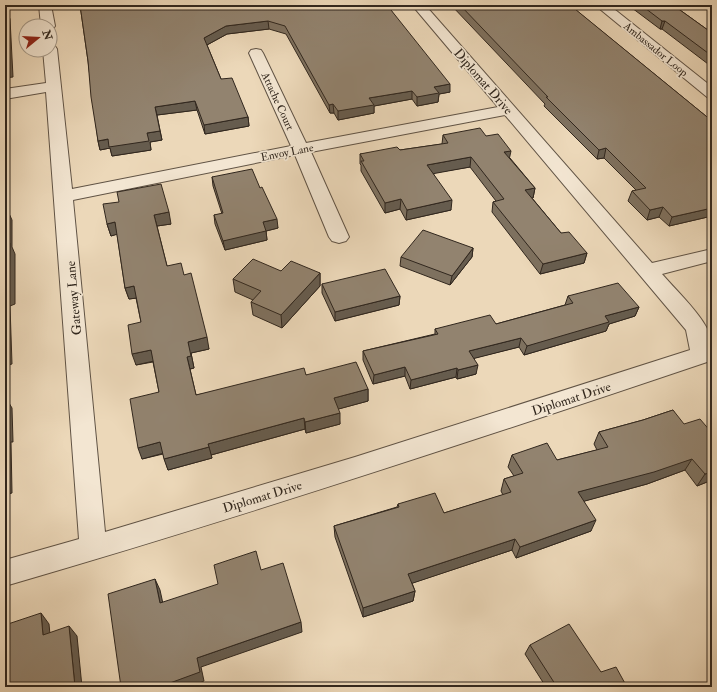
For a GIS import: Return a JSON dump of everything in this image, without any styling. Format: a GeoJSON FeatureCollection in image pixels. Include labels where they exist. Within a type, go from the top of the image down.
{"type":"FeatureCollection","features":[{"type":"Feature","properties":{"kind":"street"},"geometry":{"type":"LineString","coordinates":[[45,5],[47,18]]}},
{"type":"Feature","properties":{"kind":"street","name":"Diplomat Drive"},"geometry":{"type":"LineString","coordinates":[[5,572],[93,548],[445,440],[702,355],[696,328],[418,5]]}},
{"type":"Feature","properties":{"kind":"street","name":"Ambassador Loop"},"geometry":{"type":"LineString","coordinates":[[600,5],[712,94]]}},
{"type":"Feature","properties":{"kind":"street","name":"Attache Court"},"geometry":{"type":"LineString","coordinates":[[256,53],[301,149],[339,237]]}},
{"type":"Feature","properties":{"kind":"street","name":"Gateway Lane"},"geometry":{"type":"LineString","coordinates":[[51,58],[93,548]]}},
{"type":"Feature","properties":{"kind":"street"},"geometry":{"type":"LineString","coordinates":[[5,94],[54,86]]}},
{"type":"Feature","properties":{"kind":"street","name":"Envoy Lane"},"geometry":{"type":"LineString","coordinates":[[64,196],[509,110]]}},
{"type":"Feature","properties":{"kind":"street"},"geometry":{"type":"LineString","coordinates":[[648,271],[712,255]]}},
{"type":"Feature","properties":{"kind":"building"},"geometry":{"type":"Polygon","coordinates":[[[80,5],[387,5],[450,84],[434,87],[439,93],[417,97],[412,91],[369,98],[374,105],[338,111],[333,104],[329,105],[285,26],[268,21],[226,26],[204,38],[221,79],[232,78],[248,117],[204,125],[195,101],[155,107],[160,131],[147,133],[149,141],[109,147],[108,139],[98,141],[80,5]]]}},
{"type":"Feature","properties":{"kind":"building"},"geometry":{"type":"Polygon","coordinates":[[[460,5],[573,5],[577,9],[575,9],[712,121],[712,208],[672,217],[663,207],[650,210],[632,191],[646,188],[606,148],[599,150],[546,97],[548,97],[460,5]]]}},
{"type":"Feature","properties":{"kind":"building"},"geometry":{"type":"Polygon","coordinates":[[[641,5],[673,5],[712,33],[712,56],[665,21],[662,21],[641,5]]]}},
{"type":"Feature","properties":{"kind":"building"},"geometry":{"type":"Polygon","coordinates":[[[5,11],[7,11],[9,68],[5,69],[5,11]]]}},
{"type":"Feature","properties":{"kind":"building"},"geometry":{"type":"Polygon","coordinates":[[[480,128],[486,136],[498,134],[511,151],[504,152],[535,188],[525,190],[561,233],[569,232],[587,253],[543,264],[493,202],[504,199],[471,157],[427,165],[452,200],[407,210],[401,199],[385,203],[361,161],[364,161],[360,154],[397,147],[400,150],[448,143],[443,135],[480,128]]]}},
{"type":"Feature","properties":{"kind":"building"},"geometry":{"type":"Polygon","coordinates":[[[252,169],[260,188],[262,187],[277,219],[263,222],[266,231],[223,241],[214,215],[223,213],[212,177],[252,169]]]}},
{"type":"Feature","properties":{"kind":"building"},"geometry":{"type":"Polygon","coordinates":[[[161,184],[169,212],[154,215],[167,266],[181,263],[184,275],[191,273],[207,337],[188,342],[191,356],[187,357],[196,395],[304,368],[306,375],[356,362],[368,389],[334,398],[340,413],[305,422],[304,418],[208,444],[209,447],[164,459],[160,442],[138,448],[130,399],[159,392],[151,350],[132,354],[128,325],[141,322],[134,286],[125,288],[115,222],[107,224],[103,204],[119,202],[117,192],[161,184]]]}},
{"type":"Feature","properties":{"kind":"building"},"geometry":{"type":"Polygon","coordinates":[[[7,209],[7,244],[10,243],[9,294],[5,295],[5,210],[7,209]]]}},
{"type":"Feature","properties":{"kind":"building"},"geometry":{"type":"Polygon","coordinates":[[[423,230],[473,248],[452,276],[401,257],[423,230]]]}},
{"type":"Feature","properties":{"kind":"building"},"geometry":{"type":"Polygon","coordinates":[[[253,259],[281,271],[291,261],[320,273],[281,315],[251,302],[261,291],[233,279],[253,259]]]}},
{"type":"Feature","properties":{"kind":"building"},"geometry":{"type":"Polygon","coordinates":[[[385,269],[400,296],[335,312],[322,284],[385,269]]]}},
{"type":"Feature","properties":{"kind":"building"},"geometry":{"type":"Polygon","coordinates":[[[618,283],[639,307],[605,316],[609,322],[527,346],[521,338],[469,351],[478,365],[458,370],[457,368],[411,380],[405,367],[374,375],[363,351],[438,334],[435,329],[490,315],[496,324],[573,303],[568,296],[618,283]]]}},
{"type":"Feature","properties":{"kind":"building"},"geometry":{"type":"Polygon","coordinates":[[[5,308],[7,354],[5,354],[5,308]]]}},
{"type":"Feature","properties":{"kind":"building"},"geometry":{"type":"Polygon","coordinates":[[[6,398],[7,432],[5,432],[6,398]]]}},
{"type":"Feature","properties":{"kind":"building"},"geometry":{"type":"Polygon","coordinates":[[[673,410],[684,424],[700,419],[712,433],[712,472],[705,474],[692,459],[654,472],[578,492],[596,520],[520,547],[515,539],[408,574],[415,591],[363,608],[334,526],[399,507],[398,504],[435,493],[444,513],[511,492],[504,479],[523,473],[512,455],[547,443],[557,460],[608,447],[599,432],[673,410]]]}},
{"type":"Feature","properties":{"kind":"building"},"geometry":{"type":"Polygon","coordinates":[[[5,432],[6,484],[5,484],[5,432]]]}},
{"type":"Feature","properties":{"kind":"building"},"geometry":{"type":"Polygon","coordinates":[[[256,551],[261,570],[283,563],[301,622],[197,658],[200,672],[159,687],[121,687],[108,594],[155,579],[160,603],[218,584],[214,565],[256,551]]]}},
{"type":"Feature","properties":{"kind":"building"},"geometry":{"type":"Polygon","coordinates":[[[41,613],[43,635],[69,626],[75,687],[5,687],[5,625],[41,613]]]}},
{"type":"Feature","properties":{"kind":"building"},"geometry":{"type":"Polygon","coordinates":[[[569,624],[601,672],[616,667],[627,687],[557,687],[530,645],[569,624]]]}}]}
